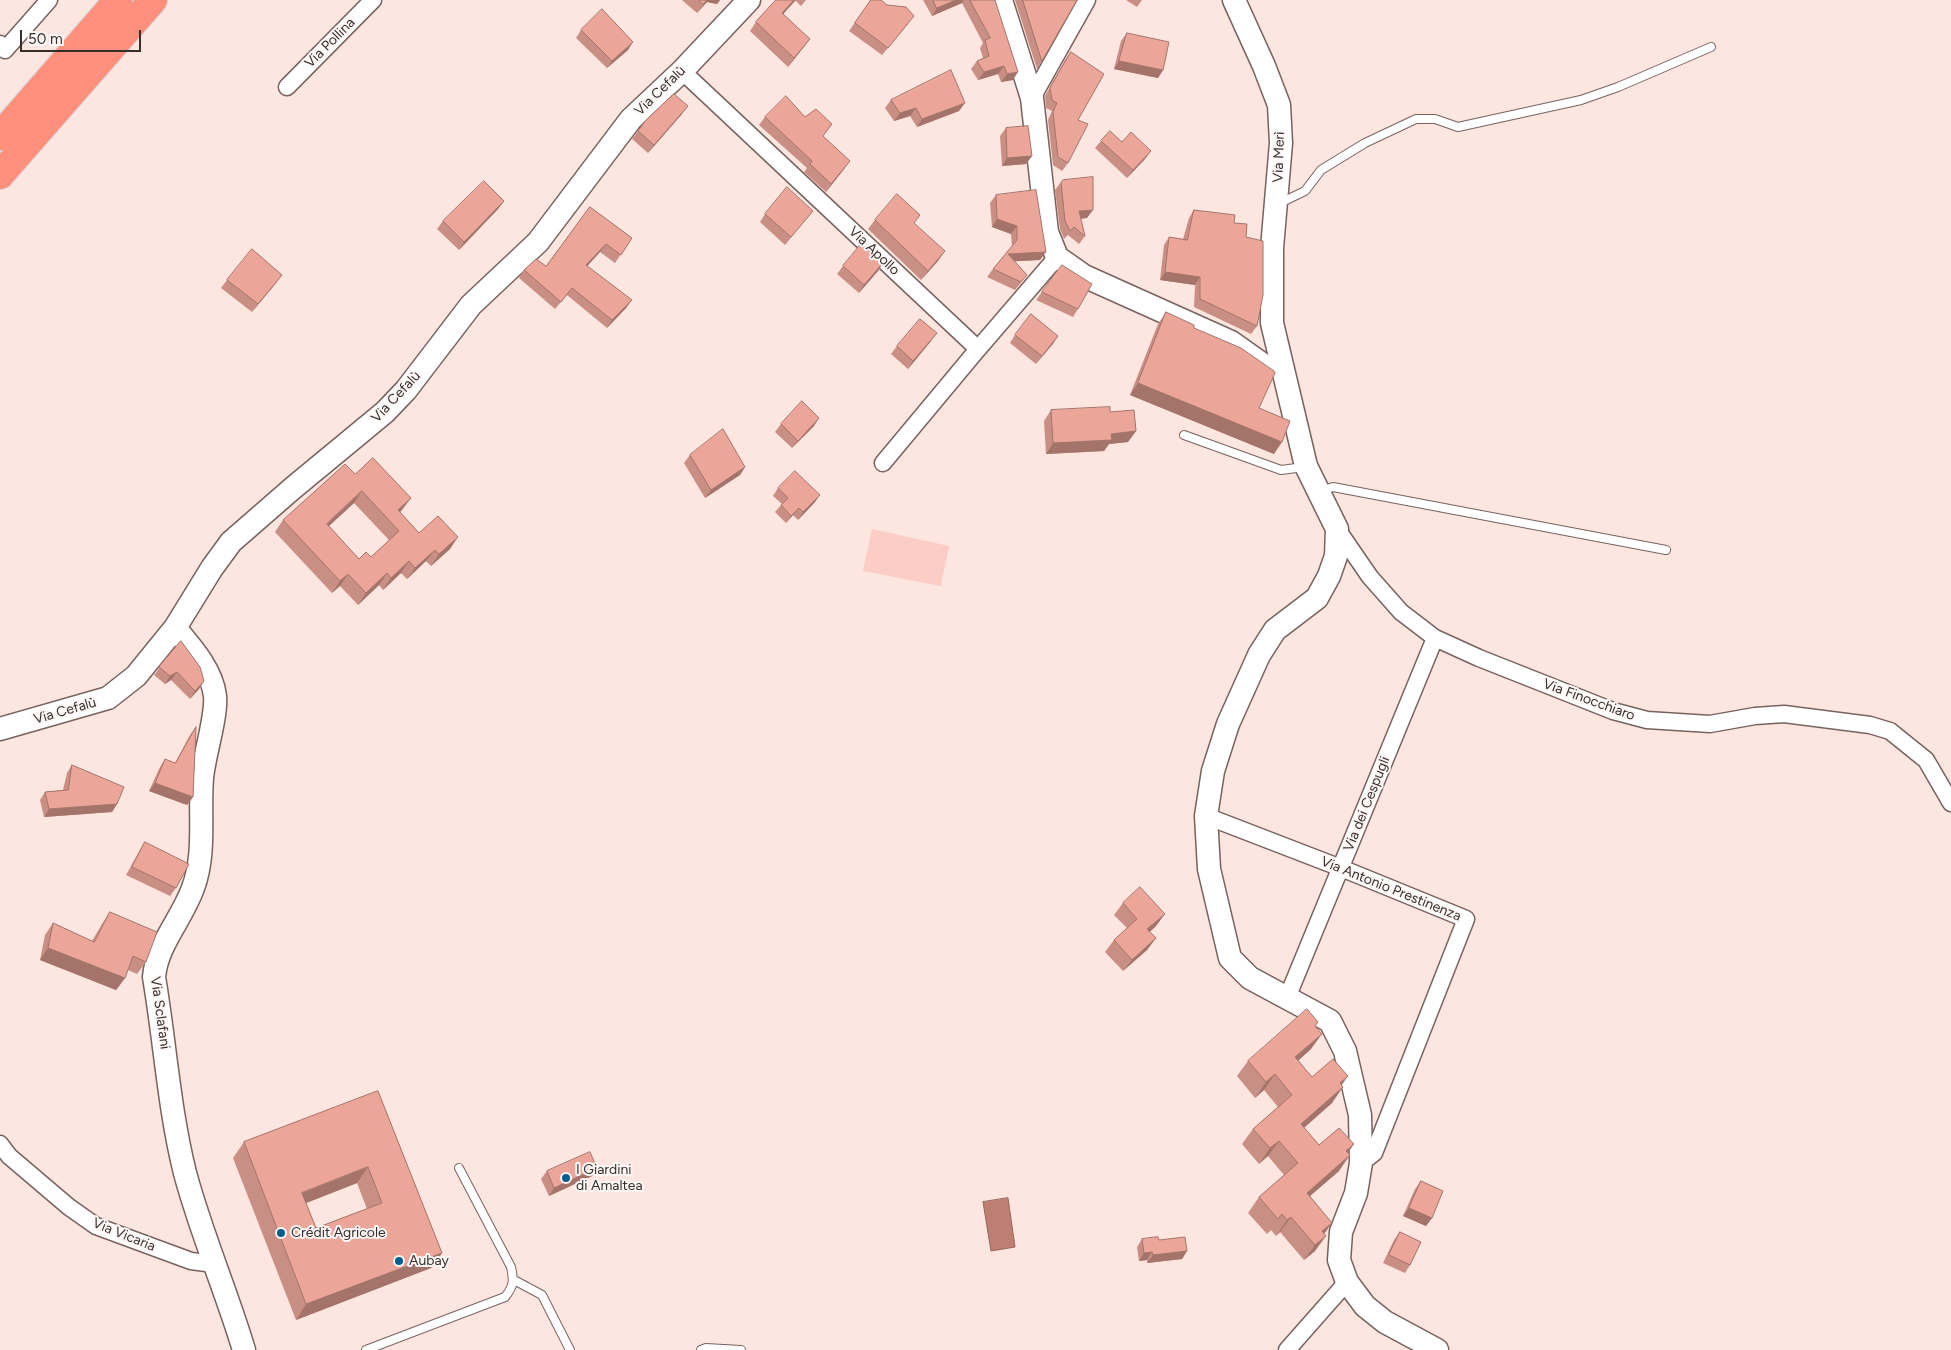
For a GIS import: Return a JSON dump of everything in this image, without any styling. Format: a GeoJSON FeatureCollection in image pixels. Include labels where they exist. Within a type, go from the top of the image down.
{"type":"FeatureCollection","features":[{"type":"Feature","properties":{"kind":"highway"},"geometry":{"type":"LineString","coordinates":[[0,136],[118,0]]}},
{"type":"Feature","properties":{"kind":"highway"},"geometry":{"type":"LineString","coordinates":[[0,175],[153,0]]}},
{"type":"Feature","properties":{"kind":"street"},"geometry":{"type":"LineString","coordinates":[[0,44],[5,50],[50,0]]}},
{"type":"Feature","properties":{"kind":"street","name":"Via Pollina"},"geometry":{"type":"LineString","coordinates":[[287,87],[373,0]]}},
{"type":"Feature","properties":{"kind":"street","name":"Via Cefalù"},"geometry":{"type":"LineString","coordinates":[[0,729],[108,698],[136,676],[176,628],[212,568],[231,542],[262,513],[390,407],[406,390],[471,305],[518,262],[556,221],[631,118],[682,70],[749,0]]}},
{"type":"Feature","properties":{"kind":"street"},"geometry":{"type":"LineString","coordinates":[[1001,0],[1032,98],[1047,232],[1058,257],[1084,276],[1231,342],[1275,373],[1290,393]]}},
{"type":"Feature","properties":{"kind":"street"},"geometry":{"type":"LineString","coordinates":[[1032,98],[1087,0]]}},
{"type":"Feature","properties":{"kind":"street","name":"Via Merì"},"geometry":{"type":"LineString","coordinates":[[1234,0],[1264,66],[1279,105],[1281,143],[1272,248],[1272,323],[1306,466],[1337,529]]}},
{"type":"Feature","properties":{"kind":"street","name":"Via Apollo"},"geometry":{"type":"LineString","coordinates":[[682,70],[978,349]]}},
{"type":"Feature","properties":{"kind":"street"},"geometry":{"type":"LineString","coordinates":[[883,463],[1058,257]]}},
{"type":"Feature","properties":{"kind":"street"},"geometry":{"type":"LineString","coordinates":[[1231,342],[1251,345],[1256,343],[1261,340],[1272,323]]}},
{"type":"Feature","properties":{"kind":"street"},"geometry":{"type":"LineString","coordinates":[[1337,529],[1336,556],[1329,576],[1317,598],[1275,630],[1259,655],[1228,724],[1213,771],[1206,816],[1209,869],[1230,958],[1250,978],[1330,1021],[1345,1051],[1360,1115],[1360,1163],[1356,1193],[1341,1232],[1339,1260],[1347,1282],[1365,1306],[1385,1322],[1437,1350]]}},
{"type":"Feature","properties":{"kind":"street","name":"Via Finocchiaro"},"geometry":{"type":"LineString","coordinates":[[1337,529],[1370,577],[1401,612],[1435,638],[1479,658],[1613,711],[1647,720],[1710,724],[1755,716],[1784,714],[1870,725],[1890,731],[1926,760],[1951,803]]}},
{"type":"Feature","properties":{"kind":"street","name":"Via Sclafani"},"geometry":{"type":"LineString","coordinates":[[176,628],[195,652],[209,677],[215,697],[202,779],[199,868],[185,908],[155,962],[154,977],[178,1139],[188,1181],[244,1350]]}},
{"type":"Feature","properties":{"kind":"street","name":"Via dei Cespugli"},"geometry":{"type":"LineString","coordinates":[[1287,998],[1435,638]]}},
{"type":"Feature","properties":{"kind":"street","name":"Via Antonio Prestinenza"},"geometry":{"type":"LineString","coordinates":[[1206,816],[1466,919],[1374,1153],[1360,1163]]}},
{"type":"Feature","properties":{"kind":"street","name":"Via Vicaria"},"geometry":{"type":"LineString","coordinates":[[0,1144],[9,1156],[62,1201],[96,1226],[191,1261],[214,1264]]}},
{"type":"Feature","properties":{"kind":"street"},"geometry":{"type":"LineString","coordinates":[[1287,1350],[1347,1282]]}},
{"type":"Feature","properties":{"kind":"lane"},"geometry":{"type":"LineString","coordinates":[[1276,205],[1305,191],[1321,170],[1365,143],[1416,118],[1435,119],[1458,127],[1581,100],[1618,87],[1711,47]]}},
{"type":"Feature","properties":{"kind":"lane"},"geometry":{"type":"LineString","coordinates":[[1184,435],[1281,470],[1306,466]]}},
{"type":"Feature","properties":{"kind":"lane"},"geometry":{"type":"LineString","coordinates":[[1318,491],[1333,487],[1666,550]]}},
{"type":"Feature","properties":{"kind":"lane"},"geometry":{"type":"LineString","coordinates":[[366,1350],[505,1297],[514,1280],[511,1267],[459,1168]]}},
{"type":"Feature","properties":{"kind":"lane"},"geometry":{"type":"LineString","coordinates":[[514,1280],[542,1295],[570,1350]]}},
{"type":"Feature","properties":{"kind":"lane"},"geometry":{"type":"LineString","coordinates":[[701,1350],[706,1348],[741,1350]]}},
{"type":"Feature","properties":{"kind":"shaded area"},"geometry":{"type":"Polygon","coordinates":[[[872,529],[949,546],[941,586],[863,571],[872,529]]]}},
{"type":"Feature","properties":{"kind":"shaded area"},"geometry":{"type":"Polygon","coordinates":[[[1008,1198],[1015,1247],[991,1251],[983,1202],[1008,1198]]]}},
{"type":"Feature","properties":{"kind":"building"},"geometry":{"type":"Polygon","coordinates":[[[699,0],[707,0],[703,4],[699,0]]]}},
{"type":"Feature","properties":{"kind":"building"},"geometry":{"type":"Polygon","coordinates":[[[776,0],[794,0],[782,13],[810,39],[794,58],[756,22],[776,0]]]}},
{"type":"Feature","properties":{"kind":"building"},"geometry":{"type":"Polygon","coordinates":[[[871,0],[881,0],[887,5],[906,7],[914,16],[888,48],[855,23],[871,0]]]}},
{"type":"Feature","properties":{"kind":"building"},"geometry":{"type":"Polygon","coordinates":[[[933,0],[956,0],[937,8],[933,0]]]}},
{"type":"Feature","properties":{"kind":"building"},"geometry":{"type":"Polygon","coordinates":[[[970,0],[995,0],[1018,72],[1007,74],[1004,66],[984,72],[977,61],[989,56],[985,40],[990,38],[970,0]]]}},
{"type":"Feature","properties":{"kind":"building"},"geometry":{"type":"Polygon","coordinates":[[[1023,0],[1077,0],[1042,61],[1023,0]]]}},
{"type":"Feature","properties":{"kind":"building"},"geometry":{"type":"Polygon","coordinates":[[[602,9],[633,42],[612,61],[581,30],[602,9]]]}},
{"type":"Feature","properties":{"kind":"building"},"geometry":{"type":"Polygon","coordinates":[[[1127,33],[1169,42],[1163,70],[1119,61],[1127,33]]]}},
{"type":"Feature","properties":{"kind":"building"},"geometry":{"type":"Polygon","coordinates":[[[1071,52],[1104,74],[1078,120],[1088,124],[1068,163],[1058,157],[1053,112],[1057,103],[1052,100],[1050,88],[1071,52]]]}},
{"type":"Feature","properties":{"kind":"building"},"geometry":{"type":"Polygon","coordinates":[[[951,70],[965,103],[922,119],[916,108],[900,113],[891,100],[951,70]]]}},
{"type":"Feature","properties":{"kind":"building"},"geometry":{"type":"Polygon","coordinates":[[[674,94],[688,106],[654,145],[638,131],[646,120],[674,94]]]}},
{"type":"Feature","properties":{"kind":"building"},"geometry":{"type":"Polygon","coordinates":[[[786,96],[805,117],[816,109],[832,124],[823,136],[850,161],[831,184],[810,164],[812,161],[765,117],[786,96]]]}},
{"type":"Feature","properties":{"kind":"building"},"geometry":{"type":"Polygon","coordinates":[[[1028,126],[1032,156],[1007,158],[1006,128],[1028,126]]]}},
{"type":"Feature","properties":{"kind":"building"},"geometry":{"type":"Polygon","coordinates":[[[1110,131],[1122,142],[1131,132],[1151,151],[1133,170],[1101,141],[1110,131]]]}},
{"type":"Feature","properties":{"kind":"building"},"geometry":{"type":"Polygon","coordinates":[[[1093,177],[1093,210],[1079,211],[1085,236],[1074,227],[1070,231],[1065,221],[1061,182],[1063,180],[1093,177]]]}},
{"type":"Feature","properties":{"kind":"building"},"geometry":{"type":"Polygon","coordinates":[[[484,181],[504,201],[464,242],[443,221],[484,181]]]}},
{"type":"Feature","properties":{"kind":"building"},"geometry":{"type":"Polygon","coordinates":[[[787,187],[813,211],[791,237],[765,214],[787,187]]]}},
{"type":"Feature","properties":{"kind":"building"},"geometry":{"type":"Polygon","coordinates":[[[1036,190],[1046,252],[1008,254],[1027,275],[1021,282],[993,269],[1017,240],[1017,226],[997,219],[996,195],[1036,190]]]}},
{"type":"Feature","properties":{"kind":"building"},"geometry":{"type":"Polygon","coordinates":[[[897,194],[920,215],[914,223],[945,251],[928,271],[875,220],[897,194]]]}},
{"type":"Feature","properties":{"kind":"building"},"geometry":{"type":"Polygon","coordinates":[[[590,207],[632,238],[621,255],[606,244],[586,265],[632,300],[612,320],[572,288],[561,302],[524,270],[536,259],[546,266],[590,207]]]}},
{"type":"Feature","properties":{"kind":"building"},"geometry":{"type":"Polygon","coordinates":[[[1194,210],[1235,215],[1234,223],[1247,224],[1246,237],[1263,241],[1263,295],[1257,326],[1200,299],[1200,277],[1165,272],[1169,237],[1187,240],[1194,210]]]}},
{"type":"Feature","properties":{"kind":"building"},"geometry":{"type":"Polygon","coordinates":[[[861,244],[883,263],[864,285],[843,266],[861,244]]]}},
{"type":"Feature","properties":{"kind":"building"},"geometry":{"type":"Polygon","coordinates":[[[252,249],[282,275],[258,304],[227,280],[252,249]]]}},
{"type":"Feature","properties":{"kind":"building"},"geometry":{"type":"Polygon","coordinates":[[[1062,265],[1092,284],[1078,309],[1042,292],[1062,265]]]}},
{"type":"Feature","properties":{"kind":"building"},"geometry":{"type":"Polygon","coordinates":[[[1166,312],[1194,325],[1194,328],[1241,348],[1274,371],[1275,373],[1259,408],[1290,421],[1282,442],[1138,383],[1166,312]]]}},
{"type":"Feature","properties":{"kind":"building"},"geometry":{"type":"Polygon","coordinates":[[[1031,314],[1058,336],[1042,356],[1015,335],[1031,314]]]}},
{"type":"Feature","properties":{"kind":"building"},"geometry":{"type":"Polygon","coordinates":[[[920,319],[937,333],[913,361],[897,346],[920,319]]]}},
{"type":"Feature","properties":{"kind":"building"},"geometry":{"type":"Polygon","coordinates":[[[802,401],[819,418],[798,441],[781,424],[802,401]]]}},
{"type":"Feature","properties":{"kind":"building"},"geometry":{"type":"Polygon","coordinates":[[[1110,407],[1110,412],[1134,410],[1136,431],[1111,434],[1112,440],[1053,443],[1051,410],[1110,407]]]}},
{"type":"Feature","properties":{"kind":"building"},"geometry":{"type":"Polygon","coordinates":[[[723,429],[745,467],[711,490],[690,455],[723,429]]]}},
{"type":"Feature","properties":{"kind":"building"},"geometry":{"type":"Polygon","coordinates":[[[373,458],[411,498],[398,510],[419,533],[438,516],[458,537],[439,554],[435,550],[415,568],[409,561],[391,578],[387,573],[366,593],[348,574],[340,581],[283,520],[345,464],[355,474],[373,458]],[[362,491],[327,524],[359,559],[366,552],[371,557],[399,531],[362,491]]]}},
{"type":"Feature","properties":{"kind":"building"},"geometry":{"type":"Polygon","coordinates":[[[795,471],[820,495],[803,512],[799,508],[791,516],[781,505],[788,498],[778,488],[795,471]]]}},
{"type":"Feature","properties":{"kind":"building"},"geometry":{"type":"Polygon","coordinates":[[[181,641],[200,667],[204,681],[195,691],[177,672],[170,676],[159,667],[181,641]]]}},
{"type":"Feature","properties":{"kind":"building"},"geometry":{"type":"Polygon","coordinates":[[[196,727],[193,797],[155,783],[165,759],[175,763],[196,727]]]}},
{"type":"Feature","properties":{"kind":"building"},"geometry":{"type":"Polygon","coordinates":[[[72,765],[124,787],[117,804],[49,809],[45,792],[68,790],[72,765]]]}},
{"type":"Feature","properties":{"kind":"building"},"geometry":{"type":"Polygon","coordinates":[[[145,842],[189,864],[176,888],[132,867],[145,842]]]}},
{"type":"Feature","properties":{"kind":"building"},"geometry":{"type":"Polygon","coordinates":[[[1140,887],[1165,914],[1147,929],[1156,938],[1132,960],[1114,940],[1137,919],[1123,903],[1140,887]]]}},
{"type":"Feature","properties":{"kind":"building"},"geometry":{"type":"Polygon","coordinates":[[[110,912],[157,932],[146,962],[133,956],[125,978],[48,948],[53,923],[94,942],[110,912]]]}},
{"type":"Feature","properties":{"kind":"building"},"geometry":{"type":"Polygon","coordinates":[[[1307,1009],[1318,1022],[1315,1026],[1322,1034],[1295,1057],[1312,1077],[1333,1059],[1348,1076],[1340,1083],[1343,1087],[1301,1124],[1319,1145],[1339,1128],[1354,1144],[1346,1151],[1350,1155],[1307,1193],[1332,1223],[1322,1231],[1326,1236],[1315,1245],[1291,1217],[1287,1220],[1282,1214],[1278,1219],[1259,1197],[1298,1163],[1279,1141],[1270,1148],[1253,1129],[1292,1095],[1275,1074],[1266,1082],[1248,1061],[1307,1009]]]}},
{"type":"Feature","properties":{"kind":"building"},"geometry":{"type":"Polygon","coordinates":[[[378,1091],[442,1253],[306,1304],[244,1142],[378,1091]],[[368,1167],[302,1193],[316,1228],[382,1203],[368,1167]]]}},
{"type":"Feature","properties":{"kind":"building","name":"I Giardini di Amaltea"},"geometry":{"type":"Polygon","coordinates":[[[590,1152],[597,1168],[554,1188],[547,1171],[590,1152]]]}},
{"type":"Feature","properties":{"kind":"building"},"geometry":{"type":"Polygon","coordinates":[[[1421,1181],[1443,1191],[1432,1218],[1409,1208],[1421,1181]]]}},
{"type":"Feature","properties":{"kind":"building"},"geometry":{"type":"Polygon","coordinates":[[[1400,1232],[1421,1242],[1410,1265],[1389,1255],[1400,1232]]]}},
{"type":"Feature","properties":{"kind":"building"},"geometry":{"type":"Polygon","coordinates":[[[1158,1237],[1159,1240],[1185,1237],[1187,1251],[1153,1255],[1152,1252],[1144,1253],[1142,1239],[1158,1237]]]}},
{"type":"Feature","properties":{"kind":"place","name":"I Giardini di Amaltea"},"geometry":{"type":"Point","coordinates":[566,1178]}},
{"type":"Feature","properties":{"kind":"place","name":"Crédit Agricole"},"geometry":{"type":"Point","coordinates":[281,1233]}},
{"type":"Feature","properties":{"kind":"place","name":"Aubay"},"geometry":{"type":"Point","coordinates":[399,1261]}}]}
